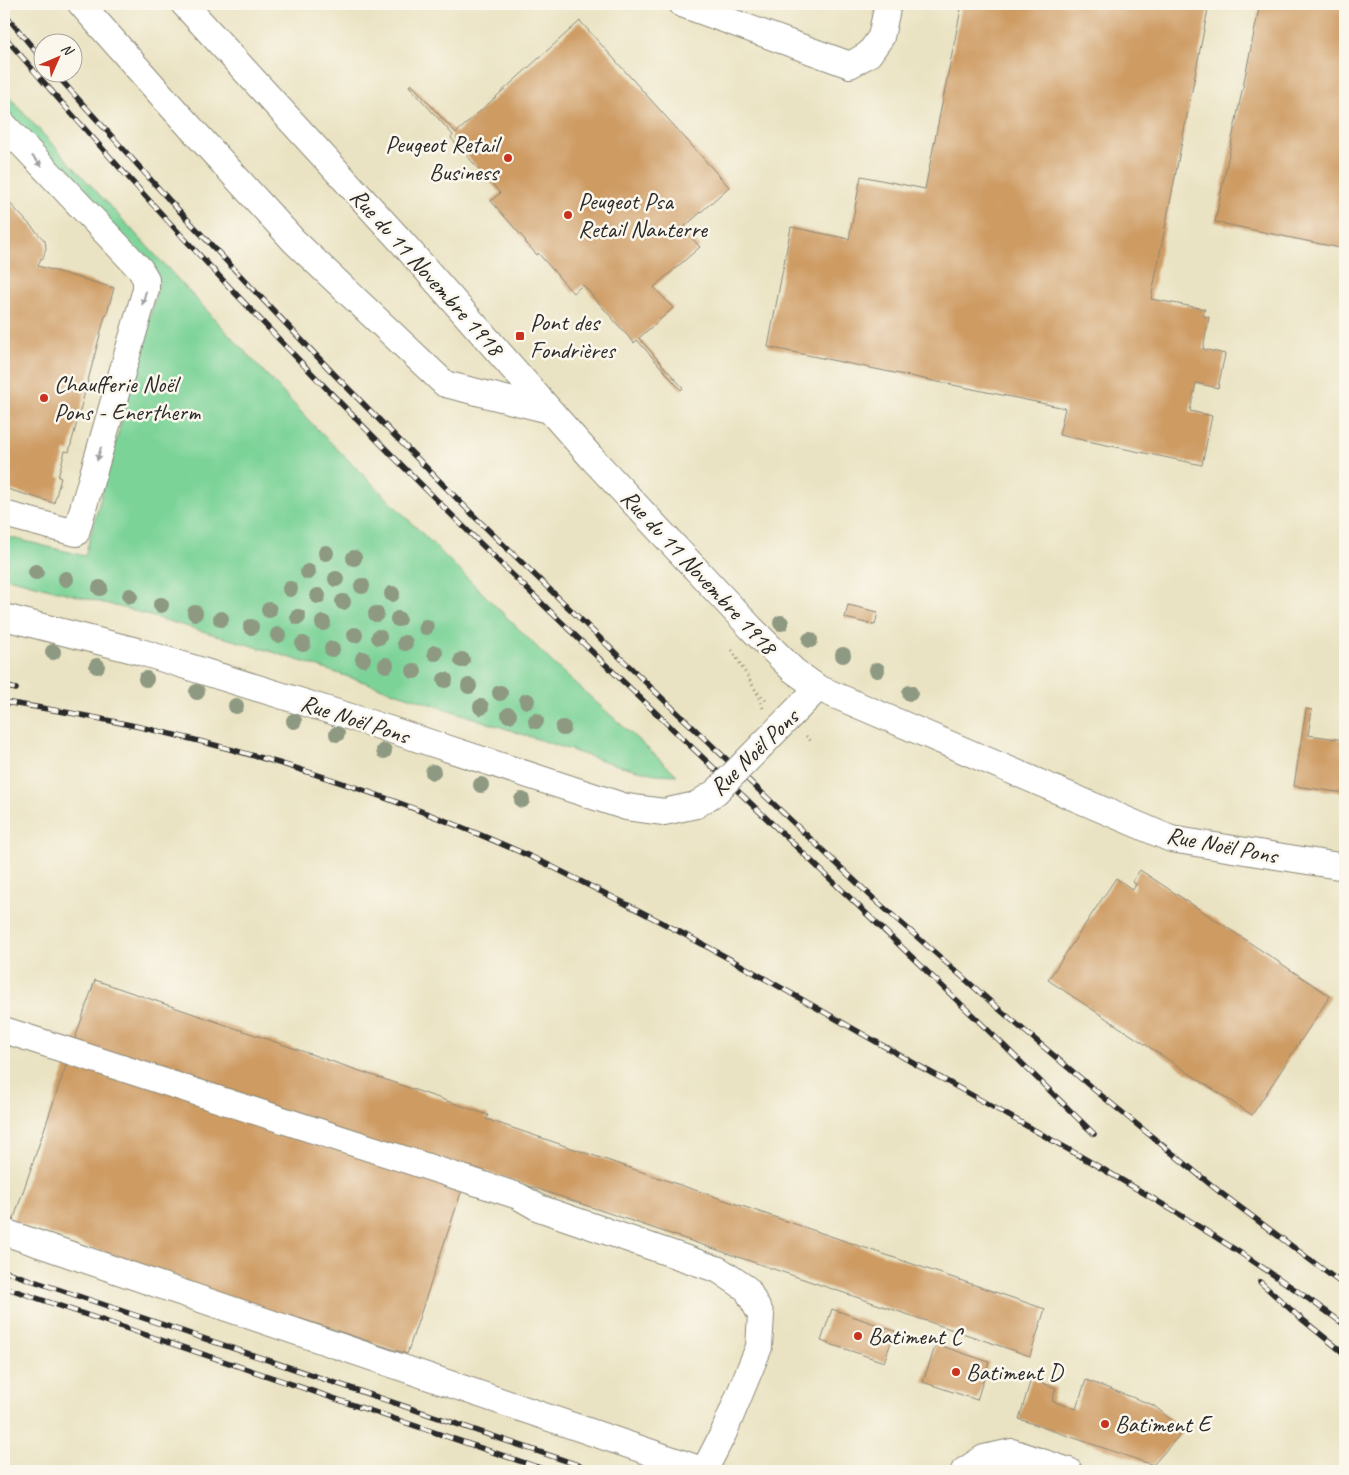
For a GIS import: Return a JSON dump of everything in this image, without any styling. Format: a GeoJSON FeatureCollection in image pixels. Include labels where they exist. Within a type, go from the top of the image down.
{"type":"FeatureCollection","features":[{"type":"Feature","properties":{"kind":"street"},"geometry":{"type":"LineString","coordinates":[[81,4],[294,241],[444,384],[549,410]]}},
{"type":"Feature","properties":{"kind":"street","name":"Rue du 11 Novembre 1918"},"geometry":{"type":"LineString","coordinates":[[184,4],[400,240],[591,457],[751,628],[793,670],[818,688]]}},
{"type":"Feature","properties":{"kind":"street"},"geometry":{"type":"LineString","coordinates":[[682,4],[850,65],[870,54],[881,37],[888,4]]}},
{"type":"Feature","properties":{"kind":"street"},"geometry":{"type":"LineString","coordinates":[[4,125],[140,269],[146,279],[146,289],[76,533],[4,514]]}},
{"type":"Feature","properties":{"kind":"street","name":"Rue Noël Pons"},"geometry":{"type":"LineString","coordinates":[[4,617],[141,652],[187,666],[370,723],[626,808],[664,812],[696,805],[716,792],[818,688],[1171,839],[1345,867]]}},
{"type":"Feature","properties":{"kind":"street"},"geometry":{"type":"LineString","coordinates":[[4,1030],[518,1196],[539,1208],[719,1270],[747,1289],[761,1315],[758,1347],[724,1432],[704,1471],[4,1232]]}},
{"type":"Feature","properties":{"kind":"street"},"geometry":{"type":"LineString","coordinates":[[964,1471],[984,1458],[1012,1452],[1069,1471]]}},
{"type":"Feature","properties":{"kind":"green space"},"geometry":{"type":"Polygon","coordinates":[[[4,90],[315,427],[556,666],[677,775],[655,774],[613,764],[273,652],[127,609],[4,577],[4,536],[85,556],[158,286],[154,270],[4,111],[4,90]]]}},
{"type":"Feature","properties":{"kind":"building"},"geometry":{"type":"Polygon","coordinates":[[[962,4],[1209,4],[1151,299],[1205,309],[1203,316],[1209,317],[1203,349],[1225,354],[1218,388],[1196,383],[1190,411],[1212,416],[1202,465],[1059,435],[1065,408],[768,347],[791,227],[849,239],[861,176],[925,189],[962,4]]]}},
{"type":"Feature","properties":{"kind":"building"},"geometry":{"type":"Polygon","coordinates":[[[1260,4],[1345,4],[1345,249],[1215,222],[1260,4]]]}},
{"type":"Feature","properties":{"kind":"building"},"geometry":{"type":"Polygon","coordinates":[[[580,21],[729,187],[683,228],[700,247],[654,287],[673,308],[639,338],[683,388],[681,390],[637,340],[634,343],[583,285],[573,293],[538,253],[537,255],[525,242],[491,201],[500,193],[451,138],[453,135],[409,86],[411,84],[456,133],[580,21]]]}},
{"type":"Feature","properties":{"kind":"building","name":"Chaufferie Noël Pons - Enertherm"},"geometry":{"type":"Polygon","coordinates":[[[4,197],[45,241],[46,248],[43,259],[41,258],[38,266],[114,288],[69,452],[65,451],[58,477],[61,478],[54,503],[4,488],[4,197]]]}},
{"type":"Feature","properties":{"kind":"building"},"geometry":{"type":"Polygon","coordinates":[[[848,605],[878,612],[875,625],[845,618],[848,605]]]}},
{"type":"Feature","properties":{"kind":"building"},"geometry":{"type":"Polygon","coordinates":[[[1306,709],[1312,710],[1308,735],[1345,740],[1345,793],[1294,786],[1306,709]]]}},
{"type":"Feature","properties":{"kind":"building"},"geometry":{"type":"Polygon","coordinates":[[[1140,870],[1330,996],[1252,1115],[1048,980],[1116,878],[1133,890],[1136,884],[1132,882],[1140,870]]]}},
{"type":"Feature","properties":{"kind":"building"},"geometry":{"type":"Polygon","coordinates":[[[95,980],[488,1115],[486,1119],[1045,1309],[1030,1356],[470,1166],[407,1354],[299,1318],[293,1336],[177,1297],[183,1279],[13,1221],[95,980]]]}},
{"type":"Feature","properties":{"kind":"building","name":"Batiment C"},"geometry":{"type":"Polygon","coordinates":[[[832,1309],[895,1331],[884,1362],[821,1341],[832,1309]]]}},
{"type":"Feature","properties":{"kind":"building","name":"Batiment D"},"geometry":{"type":"Polygon","coordinates":[[[936,1344],[989,1362],[977,1400],[923,1382],[936,1344]]]}},
{"type":"Feature","properties":{"kind":"building","name":"Batiment E"},"geometry":{"type":"Polygon","coordinates":[[[1031,1379],[1056,1388],[1052,1401],[1076,1409],[1086,1380],[1153,1405],[1184,1430],[1153,1465],[1019,1419],[1031,1379]]]}},
{"type":"Feature","properties":{"kind":"railway"},"geometry":{"type":"LineString","coordinates":[[4,13],[32,47]]}},
{"type":"Feature","properties":{"kind":"railway"},"geometry":{"type":"LineString","coordinates":[[4,36],[128,178],[257,316],[388,451],[577,637],[1094,1134]]}},
{"type":"Feature","properties":{"kind":"railway"},"geometry":{"type":"LineString","coordinates":[[63,82],[249,285],[479,521],[874,899],[1091,1087],[1221,1193],[1345,1286]]}},
{"type":"Feature","properties":{"kind":"railway"},"geometry":{"type":"LineString","coordinates":[[4,686],[16,689]]}},
{"type":"Feature","properties":{"kind":"railway"},"geometry":{"type":"LineString","coordinates":[[4,702],[72,713],[139,727],[205,742],[271,761],[400,803],[536,859],[714,950],[1077,1154],[1240,1253],[1345,1325]]}},
{"type":"Feature","properties":{"kind":"railway"},"geometry":{"type":"LineString","coordinates":[[4,1271],[596,1471]]}},
{"type":"Feature","properties":{"kind":"railway"},"geometry":{"type":"LineString","coordinates":[[1260,1282],[1345,1354]]}},
{"type":"Feature","properties":{"kind":"railway"},"geometry":{"type":"LineString","coordinates":[[4,1287],[549,1471]]}},
{"type":"Feature","properties":{"kind":"place","name":"Peugeot Retail Business"},"geometry":{"type":"Point","coordinates":[508,158]}},
{"type":"Feature","properties":{"kind":"place","name":"Peugeot Psa Retail Nanterre"},"geometry":{"type":"Point","coordinates":[568,215]}},
{"type":"Feature","properties":{"kind":"place","name":"Pont des Fondrières"},"geometry":{"type":"Point","coordinates":[520,336]}},
{"type":"Feature","properties":{"kind":"place","name":"Chaufferie Noël Pons - Enertherm"},"geometry":{"type":"Point","coordinates":[44,398]}},
{"type":"Feature","properties":{"kind":"place","name":"Batiment C"},"geometry":{"type":"Point","coordinates":[858,1336]}},
{"type":"Feature","properties":{"kind":"place","name":"Batiment D"},"geometry":{"type":"Point","coordinates":[956,1372]}},
{"type":"Feature","properties":{"kind":"place","name":"Batiment E"},"geometry":{"type":"Point","coordinates":[1105,1424]}}]}
